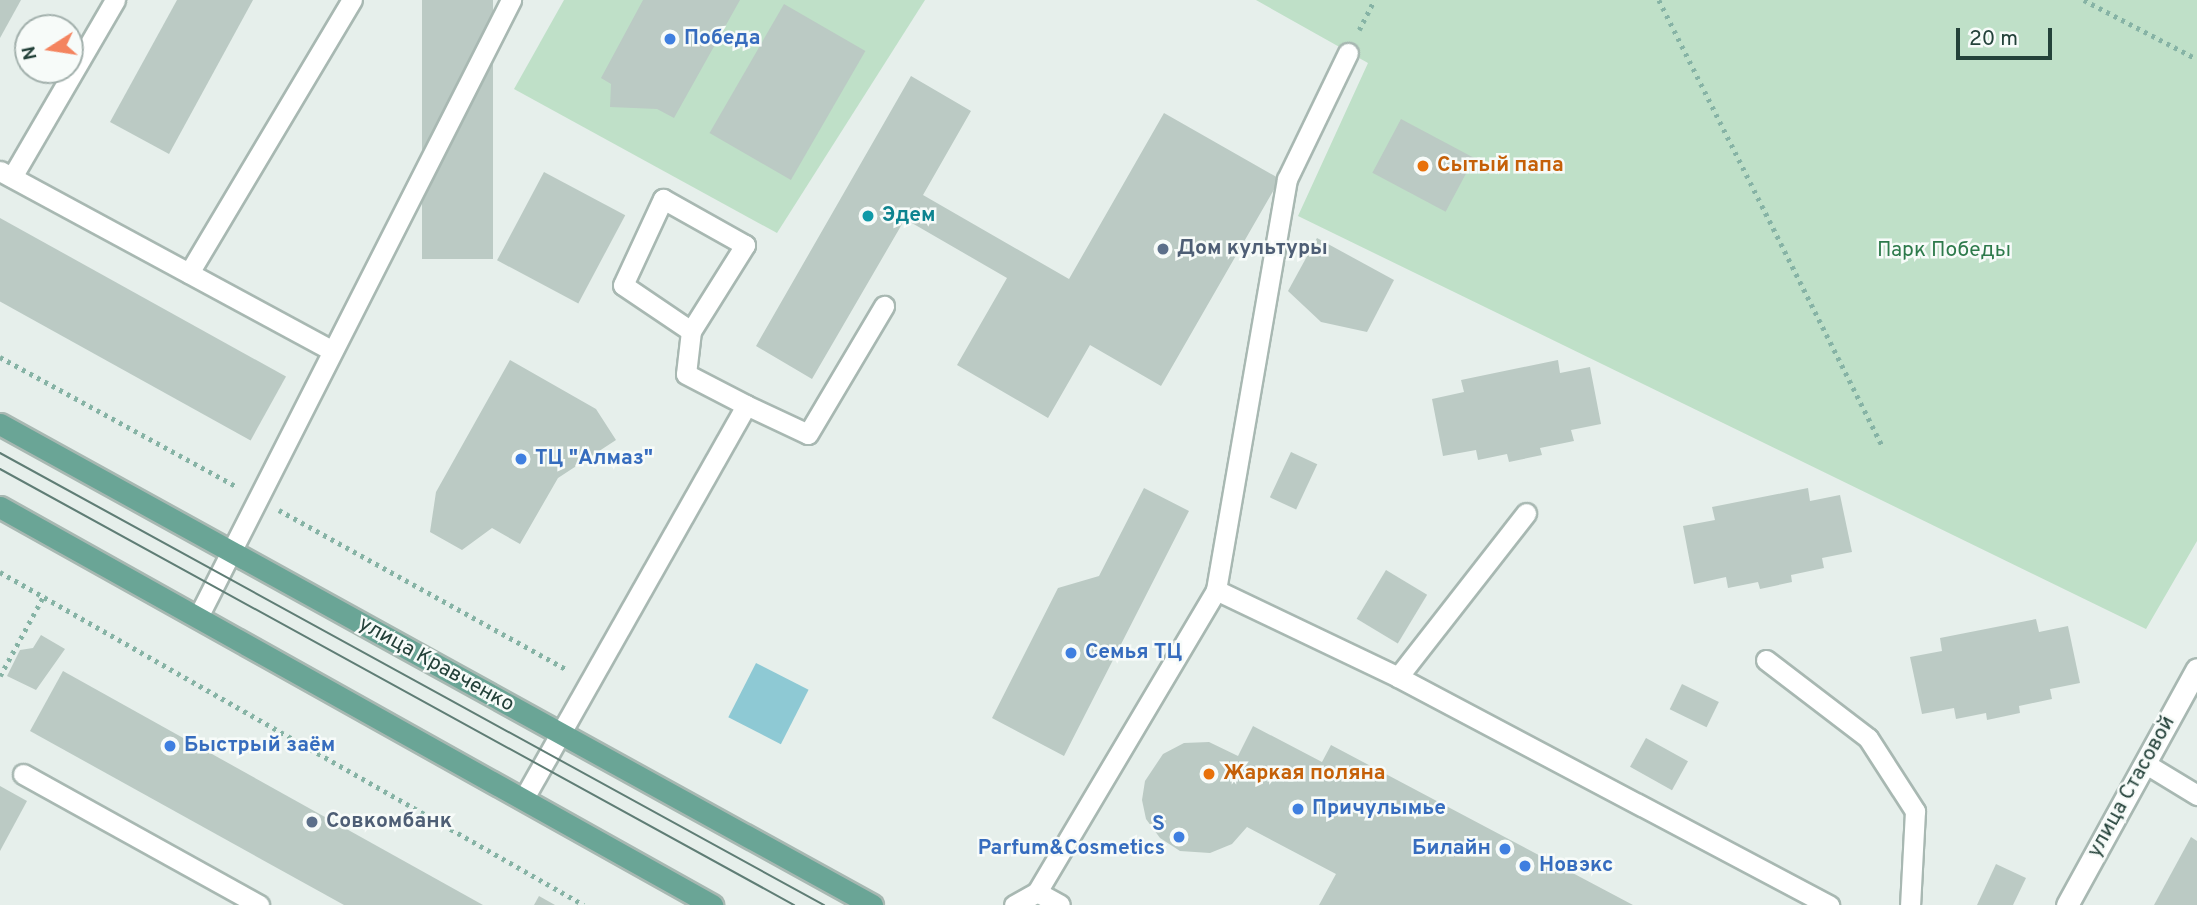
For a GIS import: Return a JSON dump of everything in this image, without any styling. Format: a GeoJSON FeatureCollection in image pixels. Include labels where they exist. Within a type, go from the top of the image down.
{"type":"FeatureCollection","features":[{"type":"Feature","properties":{"kind":"main road","name":"улица Кравченко"},"geometry":{"type":"LineString","coordinates":[[0,424],[872,905]]}},
{"type":"Feature","properties":{"kind":"main road"},"geometry":{"type":"LineString","coordinates":[[0,507],[712,905]]}},
{"type":"Feature","properties":{"kind":"street","name":"улица Стасовой"},"geometry":{"type":"LineString","coordinates":[[2067,905],[2197,669]]}},
{"type":"Feature","properties":{"kind":"lane"},"geometry":{"type":"LineString","coordinates":[[115,0],[6,174],[331,350]]}},
{"type":"Feature","properties":{"kind":"lane"},"geometry":{"type":"LineString","coordinates":[[189,273],[352,0]]}},
{"type":"Feature","properties":{"kind":"lane"},"geometry":{"type":"LineString","coordinates":[[198,617],[331,350],[511,0]]}},
{"type":"Feature","properties":{"kind":"lane"},"geometry":{"type":"LineString","coordinates":[[1014,905],[1037,892],[1216,590],[1287,179],[1348,53]]}},
{"type":"Feature","properties":{"kind":"lane"},"geometry":{"type":"LineString","coordinates":[[691,331],[623,285],[663,199],[745,245],[691,331],[686,374],[746,405],[808,434],[884,306]]}},
{"type":"Feature","properties":{"kind":"lane"},"geometry":{"type":"LineString","coordinates":[[524,798],[746,405]]}},
{"type":"Feature","properties":{"kind":"lane"},"geometry":{"type":"LineString","coordinates":[[1398,677],[1526,513]]}},
{"type":"Feature","properties":{"kind":"lane"},"geometry":{"type":"LineString","coordinates":[[1216,590],[1398,677],[1829,905]]}},
{"type":"Feature","properties":{"kind":"lane"},"geometry":{"type":"LineString","coordinates":[[1766,660],[1868,738],[1915,811],[1910,905]]}},
{"type":"Feature","properties":{"kind":"lane"},"geometry":{"type":"LineString","coordinates":[[2146,764],[2197,795]]}},
{"type":"Feature","properties":{"kind":"lane"},"geometry":{"type":"LineString","coordinates":[[23,774],[258,905]]}},
{"type":"Feature","properties":{"kind":"lane"},"geometry":{"type":"LineString","coordinates":[[1037,892],[1060,905]]}},
{"type":"Feature","properties":{"kind":"path"},"geometry":{"type":"LineString","coordinates":[[1348,53],[1374,0]]}},
{"type":"Feature","properties":{"kind":"path"},"geometry":{"type":"LineString","coordinates":[[1659,0],[1883,447]]}},
{"type":"Feature","properties":{"kind":"path"},"geometry":{"type":"LineString","coordinates":[[2084,0],[2197,59]]}},
{"type":"Feature","properties":{"kind":"path"},"geometry":{"type":"LineString","coordinates":[[0,357],[590,682]]}},
{"type":"Feature","properties":{"kind":"path"},"geometry":{"type":"LineString","coordinates":[[0,572],[584,905]]}},
{"type":"Feature","properties":{"kind":"path"},"geometry":{"type":"LineString","coordinates":[[0,676],[43,597]]}},
{"type":"Feature","properties":{"kind":"green space"},"geometry":{"type":"Polygon","coordinates":[[[564,0],[925,0],[777,233],[514,89],[564,0]]]}},
{"type":"Feature","properties":{"kind":"green space","name":"Парк Победы"},"geometry":{"type":"Polygon","coordinates":[[[1256,0],[2197,0],[2197,541],[2146,629],[1298,216],[1368,63],[1256,0]]]}},
{"type":"Feature","properties":{"kind":"water"},"geometry":{"type":"Polygon","coordinates":[[[756,663],[809,690],[781,744],[728,717],[756,663]]]}},
{"type":"Feature","properties":{"kind":"building"},"geometry":{"type":"Polygon","coordinates":[[[0,0],[21,0],[0,38],[0,0]]]}},
{"type":"Feature","properties":{"kind":"building"},"geometry":{"type":"Polygon","coordinates":[[[177,0],[253,0],[169,154],[110,122],[177,0]]]}},
{"type":"Feature","properties":{"kind":"building"},"geometry":{"type":"Polygon","coordinates":[[[422,0],[493,0],[493,259],[422,259],[422,0]]]}},
{"type":"Feature","properties":{"kind":"building","name":"Победа"},"geometry":{"type":"Polygon","coordinates":[[[643,0],[740,0],[674,118],[657,109],[610,107],[611,84],[601,78],[643,0]]]}},
{"type":"Feature","properties":{"kind":"building"},"geometry":{"type":"Polygon","coordinates":[[[784,4],[865,51],[791,180],[710,133],[784,4]]]}},
{"type":"Feature","properties":{"kind":"building","name":"Дом культуры"},"geometry":{"type":"Polygon","coordinates":[[[911,76],[971,111],[923,195],[1069,279],[1164,113],[1280,179],[1161,386],[1090,345],[1048,418],[957,365],[1007,278],[905,219],[812,379],[756,346],[911,76]]]}},
{"type":"Feature","properties":{"kind":"building","name":"Сытый папа"},"geometry":{"type":"Polygon","coordinates":[[[1401,119],[1474,158],[1446,212],[1372,173],[1401,119]]]}},
{"type":"Feature","properties":{"kind":"building"},"geometry":{"type":"Polygon","coordinates":[[[544,172],[625,215],[578,303],[497,260],[544,172]]]}},
{"type":"Feature","properties":{"kind":"building"},"geometry":{"type":"Polygon","coordinates":[[[0,218],[286,377],[251,440],[0,301],[0,218]]]}},
{"type":"Feature","properties":{"kind":"building"},"geometry":{"type":"Polygon","coordinates":[[[1317,238],[1394,280],[1367,332],[1321,322],[1288,291],[1317,238]]]}},
{"type":"Feature","properties":{"kind":"building","name":"ТЦ \"Алмаз\""},"geometry":{"type":"Polygon","coordinates":[[[510,360],[596,409],[616,440],[558,478],[520,544],[492,528],[462,550],[430,532],[436,492],[510,360]]]}},
{"type":"Feature","properties":{"kind":"building"},"geometry":{"type":"Polygon","coordinates":[[[1558,360],[1560,373],[1590,367],[1601,424],[1571,430],[1574,441],[1540,448],[1542,455],[1509,462],[1507,454],[1478,460],[1476,450],[1443,456],[1432,399],[1464,392],[1461,380],[1558,360]]]}},
{"type":"Feature","properties":{"kind":"building"},"geometry":{"type":"Polygon","coordinates":[[[1291,452],[1317,464],[1296,510],[1270,497],[1291,452]]]}},
{"type":"Feature","properties":{"kind":"building","name":"Семья ТЦ"},"geometry":{"type":"Polygon","coordinates":[[[1144,488],[1189,511],[1064,756],[992,718],[1058,588],[1099,576],[1144,488]]]}},
{"type":"Feature","properties":{"kind":"building"},"geometry":{"type":"Polygon","coordinates":[[[1808,488],[1810,501],[1840,495],[1852,552],[1822,558],[1824,568],[1791,575],[1792,582],[1760,589],[1758,582],[1728,588],[1726,577],[1694,584],[1683,526],[1715,520],[1712,507],[1808,488]]]}},
{"type":"Feature","properties":{"kind":"building"},"geometry":{"type":"Polygon","coordinates":[[[1386,570],[1427,595],[1398,644],[1357,619],[1386,570]]]}},
{"type":"Feature","properties":{"kind":"building"},"geometry":{"type":"Polygon","coordinates":[[[2036,619],[2039,632],[2068,626],[2080,683],[2050,689],[2052,699],[2019,706],[2020,713],[1987,720],[1986,713],[1956,719],[1954,708],[1922,714],[1910,657],[1942,651],[1940,638],[2036,619]]]}},
{"type":"Feature","properties":{"kind":"building"},"geometry":{"type":"Polygon","coordinates":[[[41,635],[65,649],[36,690],[7,676],[20,650],[33,648],[41,635]]]}},
{"type":"Feature","properties":{"kind":"building"},"geometry":{"type":"Polygon","coordinates":[[[63,671],[483,905],[344,905],[30,731],[63,671]]]}},
{"type":"Feature","properties":{"kind":"building"},"geometry":{"type":"Polygon","coordinates":[[[1682,684],[1719,702],[1707,727],[1670,709],[1682,684]]]}},
{"type":"Feature","properties":{"kind":"building","name":"Причулымье"},"geometry":{"type":"Polygon","coordinates":[[[1253,726],[1322,762],[1331,745],[1633,905],[1319,905],[1336,874],[1247,827],[1232,844],[1210,853],[1180,851],[1160,838],[1146,819],[1142,800],[1145,781],[1163,754],[1184,743],[1209,742],[1238,756],[1253,726]]]}},
{"type":"Feature","properties":{"kind":"building"},"geometry":{"type":"Polygon","coordinates":[[[1646,738],[1688,761],[1672,790],[1630,767],[1646,738]]]}},
{"type":"Feature","properties":{"kind":"building"},"geometry":{"type":"Polygon","coordinates":[[[0,786],[27,801],[0,851],[0,786]]]}},
{"type":"Feature","properties":{"kind":"building"},"geometry":{"type":"Polygon","coordinates":[[[2191,837],[2197,841],[2197,905],[2154,905],[2191,837]]]}},
{"type":"Feature","properties":{"kind":"building"},"geometry":{"type":"Polygon","coordinates":[[[1996,864],[2026,878],[2013,905],[1977,905],[1996,864]]]}},
{"type":"Feature","properties":{"kind":"building"},"geometry":{"type":"Polygon","coordinates":[[[539,896],[555,905],[534,905],[539,896]]]}},
{"type":"Feature","properties":{"kind":"tram line"},"geometry":{"type":"LineString","coordinates":[[0,453],[824,905]]}},
{"type":"Feature","properties":{"kind":"tram line"},"geometry":{"type":"LineString","coordinates":[[0,469],[794,905]]}},
{"type":"Feature","properties":{"kind":"place","name":"Победа"},"geometry":{"type":"Point","coordinates":[670,39]}},
{"type":"Feature","properties":{"kind":"place","name":"Сытый папа"},"geometry":{"type":"Point","coordinates":[1423,166]}},
{"type":"Feature","properties":{"kind":"place","name":"Эдем"},"geometry":{"type":"Point","coordinates":[868,216]}},
{"type":"Feature","properties":{"kind":"place","name":"Дом культуры"},"geometry":{"type":"Point","coordinates":[1163,249]}},
{"type":"Feature","properties":{"kind":"place","name":"ТЦ \"Алмаз\""},"geometry":{"type":"Point","coordinates":[521,459]}},
{"type":"Feature","properties":{"kind":"place","name":"Семья ТЦ"},"geometry":{"type":"Point","coordinates":[1071,653]}},
{"type":"Feature","properties":{"kind":"place","name":"Быстрый заём"},"geometry":{"type":"Point","coordinates":[170,746]}},
{"type":"Feature","properties":{"kind":"place","name":"Жаркая поляна"},"geometry":{"type":"Point","coordinates":[1209,774]}},
{"type":"Feature","properties":{"kind":"place","name":"Причулымье"},"geometry":{"type":"Point","coordinates":[1298,809]}},
{"type":"Feature","properties":{"kind":"place","name":"Совкомбанк"},"geometry":{"type":"Point","coordinates":[312,822]}},
{"type":"Feature","properties":{"kind":"place","name":"S Parfum&Cosmetics"},"geometry":{"type":"Point","coordinates":[1179,837]}},
{"type":"Feature","properties":{"kind":"place","name":"Билайн"},"geometry":{"type":"Point","coordinates":[1505,849]}},
{"type":"Feature","properties":{"kind":"place","name":"Новэкс"},"geometry":{"type":"Point","coordinates":[1525,866]}}]}
